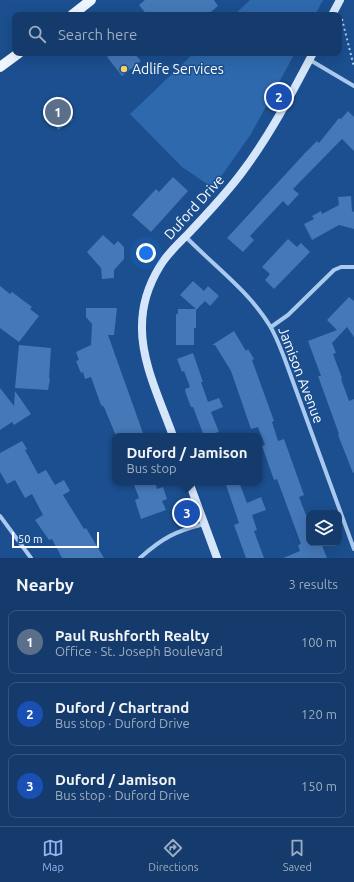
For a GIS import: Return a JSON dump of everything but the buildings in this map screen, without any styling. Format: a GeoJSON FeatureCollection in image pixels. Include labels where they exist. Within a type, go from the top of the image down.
{"type":"FeatureCollection","features":[{"type":"Feature","properties":{"kind":"main road"},"geometry":{"type":"LineString","coordinates":[[76,12],[91,0]]}},
{"type":"Feature","properties":{"kind":"main road"},"geometry":{"type":"LineString","coordinates":[[0,67],[15,56]]}},
{"type":"Feature","properties":{"kind":"street"},"geometry":{"type":"LineString","coordinates":[[334,12],[340,0]]}},
{"type":"Feature","properties":{"kind":"street"},"geometry":{"type":"LineString","coordinates":[[311,56],[326,68],[354,86]]}},
{"type":"Feature","properties":{"kind":"street","name":"Duford Drive"},"geometry":{"type":"LineString","coordinates":[[172,433],[144,354],[142,326],[146,298],[156,273],[166,257],[224,195],[255,154],[284,106],[311,56]]}},
{"type":"Feature","properties":{"kind":"street","name":"Jamison Avenue"},"geometry":{"type":"LineString","coordinates":[[186,236],[242,290],[271,327],[284,357],[354,549]]}},
{"type":"Feature","properties":{"kind":"street"},"geometry":{"type":"LineString","coordinates":[[271,327],[288,314],[334,270],[341,267],[354,268]]}},
{"type":"Feature","properties":{"kind":"street"},"geometry":{"type":"LineString","coordinates":[[190,485],[217,558]]}},
{"type":"Feature","properties":{"kind":"street"},"geometry":{"type":"LineString","coordinates":[[0,516],[31,558]]}},
{"type":"Feature","properties":{"kind":"street"},"geometry":{"type":"LineString","coordinates":[[140,558],[163,539],[174,533],[204,524]]}},
{"type":"Feature","properties":{"kind":"path"},"geometry":{"type":"LineString","coordinates":[[342,19],[354,67]]}},
{"type":"Feature","properties":{"kind":"shaded area"},"geometry":{"type":"Polygon","coordinates":[[[250,0],[323,0],[317,12],[237,12],[250,0]]]}},
{"type":"Feature","properties":{"kind":"shaded area"},"geometry":{"type":"Polygon","coordinates":[[[191,56],[293,56],[251,134],[213,188],[182,167],[130,114],[191,56]]]}},
{"type":"Feature","properties":{"kind":"place","name":"Adlife Services"},"geometry":{"type":"Point","coordinates":[124,69]}},
{"type":"Feature","properties":{"kind":"place","name":"Duford / Chartrand"},"geometry":{"type":"Point","coordinates":[279,97]}},
{"type":"Feature","properties":{"kind":"place","name":"Paul Rushforth Realty"},"geometry":{"type":"Point","coordinates":[58,112]}},
{"type":"Feature","properties":{"kind":"place","name":"Duford / Jamison"},"geometry":{"type":"Point","coordinates":[187,513]}}]}
